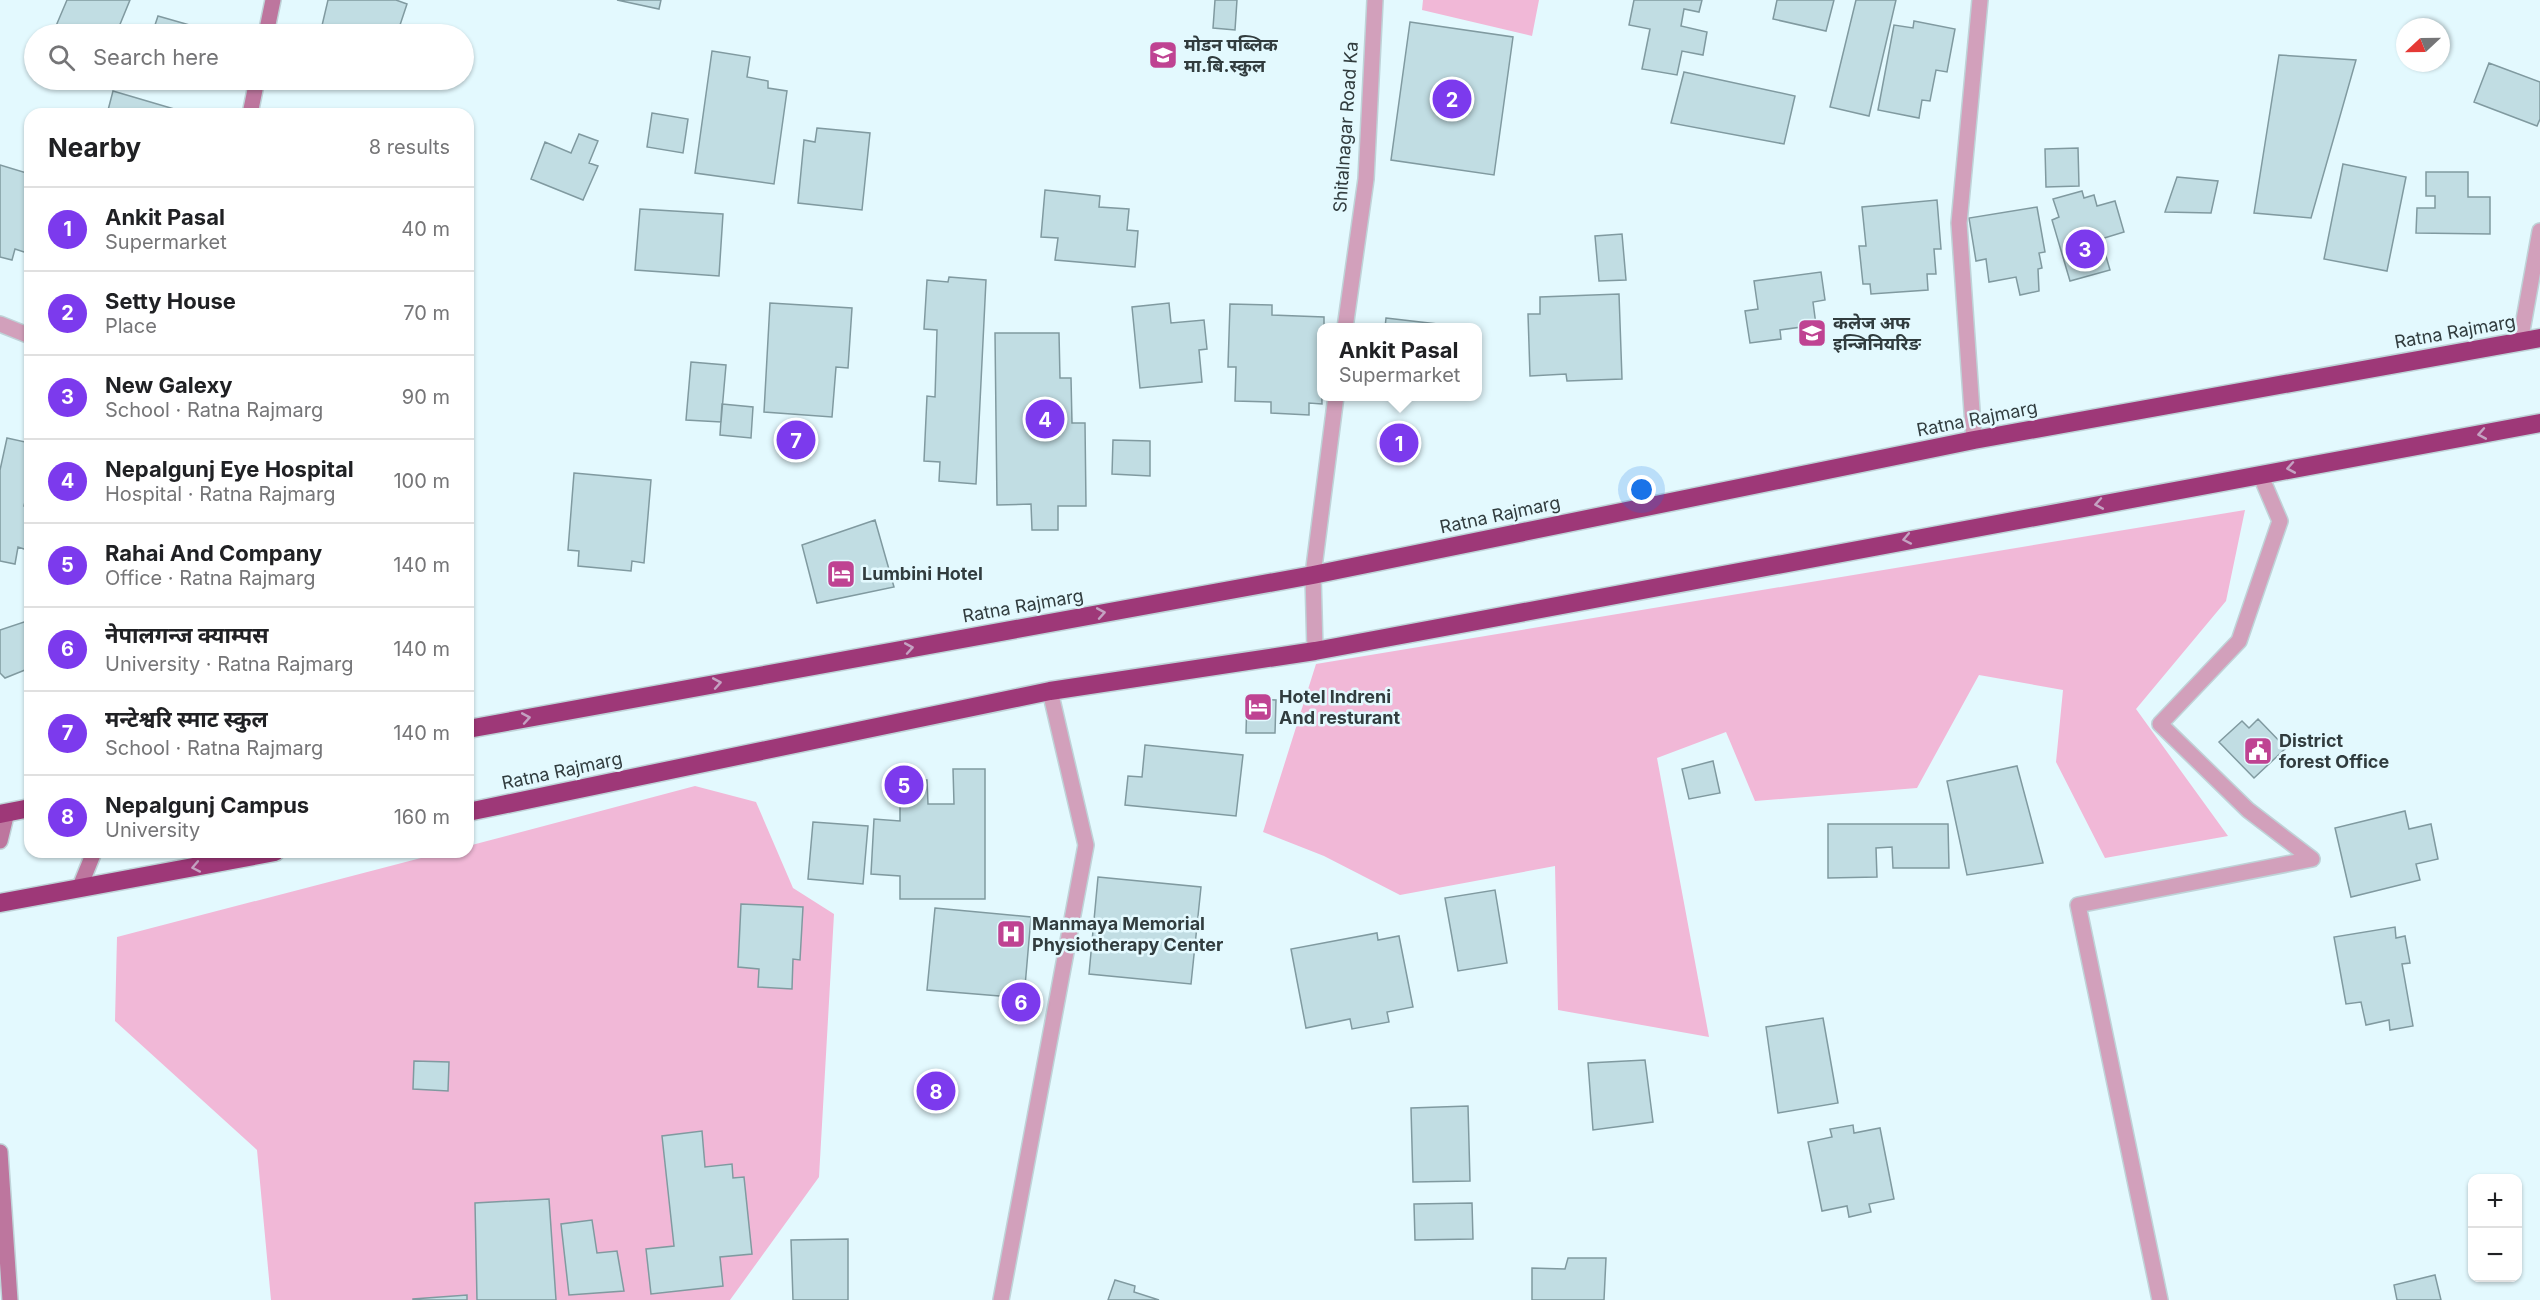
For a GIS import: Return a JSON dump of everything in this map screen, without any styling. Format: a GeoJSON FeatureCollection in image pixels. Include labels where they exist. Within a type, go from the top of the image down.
{"type":"FeatureCollection","features":[{"type":"Feature","properties":{"kind":"highway","name":"Ratna Rajmarg"},"geometry":{"type":"LineString","coordinates":[[474,728],[1313,575],[1974,440],[2540,338]]}},
{"type":"Feature","properties":{"kind":"highway","name":"Ratna Rajmarg"},"geometry":{"type":"LineString","coordinates":[[474,811],[1050,691],[1315,651],[2540,423]]}},
{"type":"Feature","properties":{"kind":"highway"},"geometry":{"type":"LineString","coordinates":[[4,813],[24,809]]}},
{"type":"Feature","properties":{"kind":"highway"},"geometry":{"type":"LineString","coordinates":[[0,903],[242,858]]}},
{"type":"Feature","properties":{"kind":"street"},"geometry":{"type":"LineString","coordinates":[[268,24],[273,0]]}},
{"type":"Feature","properties":{"kind":"street","name":"Shitalnagar Road Ka"},"geometry":{"type":"LineString","coordinates":[[1346,323],[1366,179],[1375,0]]}},
{"type":"Feature","properties":{"kind":"street"},"geometry":{"type":"LineString","coordinates":[[1974,440],[1959,223],[1980,0]]}},
{"type":"Feature","properties":{"kind":"street"},"geometry":{"type":"LineString","coordinates":[[250,108],[254,90]]}},
{"type":"Feature","properties":{"kind":"street"},"geometry":{"type":"LineString","coordinates":[[2520,342],[2540,231]]}},
{"type":"Feature","properties":{"kind":"street"},"geometry":{"type":"LineString","coordinates":[[0,324],[24,334]]}},
{"type":"Feature","properties":{"kind":"street"},"geometry":{"type":"LineString","coordinates":[[1315,651],[1313,575],[1335,401]]}},
{"type":"Feature","properties":{"kind":"street"},"geometry":{"type":"LineString","coordinates":[[2160,1300],[2078,905],[2312,859],[2248,810],[2160,724],[2239,641],[2280,522],[2260,474]]}},
{"type":"Feature","properties":{"kind":"street"},"geometry":{"type":"LineString","coordinates":[[1001,1300],[1086,845],[1050,691]]}},
{"type":"Feature","properties":{"kind":"street"},"geometry":{"type":"LineString","coordinates":[[0,841],[4,813]]}},
{"type":"Feature","properties":{"kind":"street"},"geometry":{"type":"LineString","coordinates":[[79,889],[91,858]]}},
{"type":"Feature","properties":{"kind":"street"},"geometry":{"type":"LineString","coordinates":[[0,1152],[10,1300]]}},
{"type":"Feature","properties":{"kind":"shaded area"},"geometry":{"type":"Polygon","coordinates":[[[1423,0],[1539,0],[1532,36],[1422,10],[1423,0]]]}},
{"type":"Feature","properties":{"kind":"shaded area"},"geometry":{"type":"Polygon","coordinates":[[[2245,510],[2226,601],[2136,709],[2228,836],[2105,858],[2056,762],[2063,690],[1979,675],[1917,788],[1755,801],[1726,732],[1657,758],[1709,1037],[1558,1010],[1555,866],[1400,895],[1324,856],[1263,832],[1316,664],[2245,510]]]}},
{"type":"Feature","properties":{"kind":"shaded area"},"geometry":{"type":"Polygon","coordinates":[[[695,786],[756,802],[793,888],[834,914],[819,1177],[730,1300],[271,1300],[257,1150],[115,1021],[117,937],[421,858],[474,858],[474,844],[695,786]]]}},
{"type":"Feature","properties":{"kind":"building"},"geometry":{"type":"Polygon","coordinates":[[[67,0],[130,0],[120,24],[57,24],[67,0]]]}},
{"type":"Feature","properties":{"kind":"building"},"geometry":{"type":"Polygon","coordinates":[[[328,0],[396,0],[407,4],[400,24],[322,24],[328,0]]]}},
{"type":"Feature","properties":{"kind":"building"},"geometry":{"type":"Polygon","coordinates":[[[617,0],[661,0],[659,9],[617,0]]]}},
{"type":"Feature","properties":{"kind":"building"},"geometry":{"type":"Polygon","coordinates":[[[1215,0],[1237,0],[1235,30],[1213,28],[1215,0]]]}},
{"type":"Feature","properties":{"kind":"building"},"geometry":{"type":"Polygon","coordinates":[[[1634,0],[1702,0],[1699,12],[1684,9],[1681,26],[1707,32],[1703,55],[1682,51],[1677,75],[1642,69],[1650,29],[1629,25],[1634,0]]]}},
{"type":"Feature","properties":{"kind":"building"},"geometry":{"type":"Polygon","coordinates":[[[1777,0],[1834,0],[1826,31],[1773,19],[1777,0]]]}},
{"type":"Feature","properties":{"kind":"building"},"geometry":{"type":"Polygon","coordinates":[[[1856,0],[1896,0],[1869,116],[1830,107],[1856,0]]]}},
{"type":"Feature","properties":{"kind":"building"},"geometry":{"type":"Polygon","coordinates":[[[158,16],[186,24],[155,24],[158,16]]]}},
{"type":"Feature","properties":{"kind":"building"},"geometry":{"type":"Polygon","coordinates":[[[1914,21],[1955,29],[1947,72],[1936,70],[1930,101],[1922,100],[1919,118],[1878,110],[1894,25],[1913,28],[1914,21]]]}},
{"type":"Feature","properties":{"kind":"building"},"geometry":{"type":"Polygon","coordinates":[[[1410,22],[1513,37],[1494,175],[1391,160],[1410,22]]]}},
{"type":"Feature","properties":{"kind":"building"},"geometry":{"type":"Polygon","coordinates":[[[712,51],[750,57],[747,77],[768,81],[768,88],[787,91],[774,184],[695,173],[712,51]]]}},
{"type":"Feature","properties":{"kind":"building"},"geometry":{"type":"Polygon","coordinates":[[[2279,55],[2356,60],[2311,218],[2254,213],[2279,55]]]}},
{"type":"Feature","properties":{"kind":"building"},"geometry":{"type":"Polygon","coordinates":[[[2489,63],[2540,82],[2540,119],[2537,126],[2474,102],[2489,63]]]}},
{"type":"Feature","properties":{"kind":"building"},"geometry":{"type":"Polygon","coordinates":[[[1684,72],[1795,96],[1784,144],[1671,123],[1684,72]]]}},
{"type":"Feature","properties":{"kind":"building"},"geometry":{"type":"Polygon","coordinates":[[[113,91],[171,108],[109,108],[113,91]]]}},
{"type":"Feature","properties":{"kind":"building"},"geometry":{"type":"Polygon","coordinates":[[[652,113],[688,119],[683,153],[647,147],[652,113]]]}},
{"type":"Feature","properties":{"kind":"building"},"geometry":{"type":"Polygon","coordinates":[[[817,128],[870,133],[862,210],[798,203],[804,140],[815,142],[817,128]]]}},
{"type":"Feature","properties":{"kind":"building"},"geometry":{"type":"Polygon","coordinates":[[[579,134],[598,141],[589,163],[598,166],[583,200],[531,179],[545,142],[571,153],[579,134]]]}},
{"type":"Feature","properties":{"kind":"building"},"geometry":{"type":"Polygon","coordinates":[[[2078,148],[2079,186],[2046,187],[2045,149],[2078,148]]]}},
{"type":"Feature","properties":{"kind":"building"},"geometry":{"type":"Polygon","coordinates":[[[2343,164],[2406,177],[2387,271],[2324,259],[2343,164]]]}},
{"type":"Feature","properties":{"kind":"building"},"geometry":{"type":"Polygon","coordinates":[[[0,165],[24,172],[24,252],[15,249],[12,260],[0,257],[0,165]]]}},
{"type":"Feature","properties":{"kind":"building"},"geometry":{"type":"Polygon","coordinates":[[[2426,172],[2468,172],[2468,197],[2490,197],[2490,234],[2416,233],[2417,208],[2435,208],[2435,196],[2426,196],[2426,172]]]}},
{"type":"Feature","properties":{"kind":"building"},"geometry":{"type":"Polygon","coordinates":[[[2177,177],[2218,181],[2211,213],[2165,212],[2177,177]]]}},
{"type":"Feature","properties":{"kind":"building"},"geometry":{"type":"Polygon","coordinates":[[[1045,190],[1100,196],[1099,207],[1129,209],[1127,230],[1138,231],[1135,267],[1055,260],[1058,238],[1041,237],[1045,190]]]}},
{"type":"Feature","properties":{"kind":"building"},"geometry":{"type":"Polygon","coordinates":[[[2082,191],[2084,198],[2094,195],[2097,206],[2115,201],[2124,232],[2101,239],[2110,270],[2070,281],[2052,220],[2059,217],[2053,199],[2082,191]]]}},
{"type":"Feature","properties":{"kind":"building"},"geometry":{"type":"Polygon","coordinates":[[[1937,200],[1941,249],[1934,249],[1936,274],[1927,274],[1928,290],[1871,294],[1870,284],[1863,284],[1859,246],[1866,246],[1862,207],[1937,200]]]}},
{"type":"Feature","properties":{"kind":"building"},"geometry":{"type":"Polygon","coordinates":[[[2037,207],[2045,252],[2039,253],[2042,268],[2038,269],[2039,291],[2020,295],[2016,277],[1989,282],[1986,259],[1976,261],[1969,218],[2037,207]]]}},
{"type":"Feature","properties":{"kind":"building"},"geometry":{"type":"Polygon","coordinates":[[[640,209],[723,214],[719,276],[635,270],[640,209]]]}},
{"type":"Feature","properties":{"kind":"building"},"geometry":{"type":"Polygon","coordinates":[[[1622,234],[1626,280],[1599,281],[1595,236],[1622,234]]]}},
{"type":"Feature","properties":{"kind":"building"},"geometry":{"type":"Polygon","coordinates":[[[1821,272],[1825,300],[1813,302],[1816,325],[1780,330],[1781,339],[1750,343],[1745,311],[1758,309],[1754,281],[1821,272]]]}},
{"type":"Feature","properties":{"kind":"building"},"geometry":{"type":"Polygon","coordinates":[[[949,277],[986,280],[976,484],[939,481],[940,462],[924,461],[927,396],[935,397],[937,330],[924,329],[927,280],[948,282],[949,277]]]}},
{"type":"Feature","properties":{"kind":"building"},"geometry":{"type":"Polygon","coordinates":[[[1619,294],[1622,379],[1567,381],[1566,374],[1530,376],[1528,314],[1540,314],[1540,297],[1619,294]]]}},
{"type":"Feature","properties":{"kind":"building"},"geometry":{"type":"Polygon","coordinates":[[[770,303],[852,308],[848,368],[836,367],[832,417],[764,412],[770,303]]]}},
{"type":"Feature","properties":{"kind":"building"},"geometry":{"type":"Polygon","coordinates":[[[1169,303],[1171,323],[1204,320],[1207,349],[1199,350],[1202,382],[1140,388],[1132,307],[1169,303]]]}},
{"type":"Feature","properties":{"kind":"building"},"geometry":{"type":"Polygon","coordinates":[[[1230,304],[1272,305],[1272,315],[1324,317],[1324,323],[1317,323],[1317,401],[1322,401],[1322,404],[1309,403],[1309,415],[1271,413],[1271,402],[1235,401],[1236,367],[1228,367],[1230,304]]]}},
{"type":"Feature","properties":{"kind":"building"},"geometry":{"type":"Polygon","coordinates":[[[1386,318],[1429,323],[1386,323],[1386,318]]]}},
{"type":"Feature","properties":{"kind":"building"},"geometry":{"type":"Polygon","coordinates":[[[995,333],[1059,333],[1060,378],[1071,378],[1072,423],[1085,423],[1086,506],[1058,506],[1058,530],[1032,530],[1031,504],[997,505],[995,333]]]}},
{"type":"Feature","properties":{"kind":"building"},"geometry":{"type":"Polygon","coordinates":[[[691,362],[726,365],[721,422],[686,420],[691,362]]]}},
{"type":"Feature","properties":{"kind":"building"},"geometry":{"type":"Polygon","coordinates":[[[722,404],[753,407],[751,438],[720,435],[722,404]]]}},
{"type":"Feature","properties":{"kind":"building"},"geometry":{"type":"Polygon","coordinates":[[[1407,428],[1413,452],[1391,457],[1386,433],[1407,428]]]}},
{"type":"Feature","properties":{"kind":"building"},"geometry":{"type":"Polygon","coordinates":[[[7,438],[24,442],[24,549],[18,547],[15,564],[0,561],[0,470],[7,438]]]}},
{"type":"Feature","properties":{"kind":"building"},"geometry":{"type":"Polygon","coordinates":[[[1113,440],[1150,441],[1150,476],[1112,474],[1113,440]]]}},
{"type":"Feature","properties":{"kind":"building"},"geometry":{"type":"Polygon","coordinates":[[[574,473],[651,480],[644,563],[632,561],[631,571],[578,566],[579,551],[568,550],[574,473]]]}},
{"type":"Feature","properties":{"kind":"building"},"geometry":{"type":"Polygon","coordinates":[[[875,520],[894,587],[817,603],[802,545],[875,520]]]}},
{"type":"Feature","properties":{"kind":"building"},"geometry":{"type":"Polygon","coordinates":[[[24,622],[24,670],[5,678],[0,673],[0,630],[24,622]]]}},
{"type":"Feature","properties":{"kind":"building"},"geometry":{"type":"Polygon","coordinates":[[[1247,699],[1276,700],[1275,733],[1246,733],[1247,699]]]}},
{"type":"Feature","properties":{"kind":"building"},"geometry":{"type":"Polygon","coordinates":[[[2258,719],[2286,748],[2254,778],[2219,742],[2242,721],[2249,728],[2258,719]]]}},
{"type":"Feature","properties":{"kind":"building"},"geometry":{"type":"Polygon","coordinates":[[[1145,745],[1243,755],[1236,816],[1125,805],[1128,776],[1142,777],[1145,745]]]}},
{"type":"Feature","properties":{"kind":"building"},"geometry":{"type":"Polygon","coordinates":[[[1713,761],[1720,793],[1689,799],[1682,769],[1713,761]]]}},
{"type":"Feature","properties":{"kind":"building"},"geometry":{"type":"Polygon","coordinates":[[[2017,766],[2043,863],[1967,875],[1947,781],[2017,766]]]}},
{"type":"Feature","properties":{"kind":"building"},"geometry":{"type":"Polygon","coordinates":[[[953,769],[985,769],[985,899],[900,899],[900,876],[871,874],[874,819],[900,821],[900,779],[927,780],[928,804],[954,804],[953,769]]]}},
{"type":"Feature","properties":{"kind":"building"},"geometry":{"type":"Polygon","coordinates":[[[2405,811],[2409,829],[2431,824],[2438,859],[2416,864],[2420,880],[2351,897],[2335,828],[2405,811]]]}},
{"type":"Feature","properties":{"kind":"building"},"geometry":{"type":"Polygon","coordinates":[[[813,822],[868,826],[863,884],[808,879],[813,822]]]}},
{"type":"Feature","properties":{"kind":"building"},"geometry":{"type":"Polygon","coordinates":[[[1828,824],[1948,824],[1949,868],[1893,868],[1892,847],[1876,848],[1877,877],[1828,878],[1828,824]]]}},
{"type":"Feature","properties":{"kind":"building"},"geometry":{"type":"Polygon","coordinates":[[[1098,877],[1201,887],[1191,984],[1089,974],[1098,877]]]}},
{"type":"Feature","properties":{"kind":"building"},"geometry":{"type":"Polygon","coordinates":[[[1495,890],[1507,963],[1458,971],[1445,898],[1495,890]]]}},
{"type":"Feature","properties":{"kind":"building"},"geometry":{"type":"Polygon","coordinates":[[[741,904],[803,907],[800,960],[793,959],[792,989],[758,987],[759,969],[738,967],[741,904]]]}},
{"type":"Feature","properties":{"kind":"building"},"geometry":{"type":"Polygon","coordinates":[[[935,908],[1031,917],[1024,998],[927,990],[935,908]]]}},
{"type":"Feature","properties":{"kind":"building"},"geometry":{"type":"Polygon","coordinates":[[[2395,927],[2396,938],[2405,936],[2410,963],[2402,964],[2413,1026],[2390,1030],[2389,1020],[2366,1025],[2361,1002],[2346,1004],[2334,937],[2395,927]]]}},
{"type":"Feature","properties":{"kind":"building"},"geometry":{"type":"Polygon","coordinates":[[[1377,933],[1378,940],[1399,936],[1413,1007],[1387,1012],[1389,1022],[1352,1029],[1350,1019],[1306,1028],[1291,949],[1377,933]]]}},
{"type":"Feature","properties":{"kind":"building"},"geometry":{"type":"Polygon","coordinates":[[[1823,1018],[1838,1103],[1778,1113],[1766,1027],[1823,1018]]]}},
{"type":"Feature","properties":{"kind":"building"},"geometry":{"type":"Polygon","coordinates":[[[1645,1060],[1653,1122],[1593,1130],[1588,1063],[1645,1060]]]}},
{"type":"Feature","properties":{"kind":"building"},"geometry":{"type":"Polygon","coordinates":[[[414,1061],[449,1062],[448,1091],[413,1089],[414,1061]]]}},
{"type":"Feature","properties":{"kind":"building"},"geometry":{"type":"Polygon","coordinates":[[[1468,1106],[1470,1181],[1413,1182],[1411,1108],[1468,1106]]]}},
{"type":"Feature","properties":{"kind":"building"},"geometry":{"type":"Polygon","coordinates":[[[1853,1125],[1854,1133],[1880,1128],[1894,1199],[1869,1204],[1871,1212],[1849,1217],[1847,1206],[1822,1211],[1808,1142],[1832,1137],[1830,1129],[1853,1125]]]}},
{"type":"Feature","properties":{"kind":"building"},"geometry":{"type":"Polygon","coordinates":[[[702,1131],[705,1167],[732,1164],[733,1178],[744,1177],[752,1254],[720,1257],[723,1286],[651,1294],[646,1249],[674,1246],[662,1136],[702,1131]]]}},
{"type":"Feature","properties":{"kind":"building"},"geometry":{"type":"Polygon","coordinates":[[[549,1199],[556,1300],[477,1300],[475,1203],[549,1199]]]}},
{"type":"Feature","properties":{"kind":"building"},"geometry":{"type":"Polygon","coordinates":[[[1472,1203],[1473,1239],[1415,1240],[1414,1204],[1472,1203]]]}},
{"type":"Feature","properties":{"kind":"building"},"geometry":{"type":"Polygon","coordinates":[[[592,1220],[597,1253],[617,1251],[624,1291],[569,1295],[561,1224],[592,1220]]]}},
{"type":"Feature","properties":{"kind":"building"},"geometry":{"type":"Polygon","coordinates":[[[848,1239],[848,1300],[793,1300],[791,1240],[848,1239]]]}},
{"type":"Feature","properties":{"kind":"building"},"geometry":{"type":"Polygon","coordinates":[[[1568,1258],[1606,1258],[1604,1300],[1532,1300],[1532,1268],[1565,1269],[1568,1258]]]}},
{"type":"Feature","properties":{"kind":"building"},"geometry":{"type":"Polygon","coordinates":[[[2435,1275],[2441,1300],[2397,1300],[2394,1285],[2435,1275]]]}},
{"type":"Feature","properties":{"kind":"building"},"geometry":{"type":"Polygon","coordinates":[[[1115,1280],[1135,1286],[1134,1292],[1159,1300],[1108,1300],[1115,1280]]]}},
{"type":"Feature","properties":{"kind":"building"},"geometry":{"type":"Polygon","coordinates":[[[467,1295],[467,1300],[413,1300],[413,1299],[467,1295]]]}},
{"type":"Feature","properties":{"kind":"place","name":"माेडन पब्लिक मा.बि.स्कुल"},"geometry":{"type":"Point","coordinates":[1163,55]}},
{"type":"Feature","properties":{"kind":"place","name":"Setty House"},"geometry":{"type":"Point","coordinates":[1452,99]}},
{"type":"Feature","properties":{"kind":"place","name":"New Galexy"},"geometry":{"type":"Point","coordinates":[2085,249]}},
{"type":"Feature","properties":{"kind":"place","name":"कलेज अफ इन्जिनियरिङ"},"geometry":{"type":"Point","coordinates":[1812,333]}},
{"type":"Feature","properties":{"kind":"place","name":"Nepalgunj Eye Hospital"},"geometry":{"type":"Point","coordinates":[1045,419]}},
{"type":"Feature","properties":{"kind":"place","name":"मन्टेश्वरि स्माट स्कुल"},"geometry":{"type":"Point","coordinates":[796,440]}},
{"type":"Feature","properties":{"kind":"place","name":"Ankit Pasal"},"geometry":{"type":"Point","coordinates":[1399,443]}},
{"type":"Feature","properties":{"kind":"place","name":"Lumbini Hotel"},"geometry":{"type":"Point","coordinates":[841,574]}},
{"type":"Feature","properties":{"kind":"place","name":"Hotel Indreni And resturant"},"geometry":{"type":"Point","coordinates":[1258,707]}},
{"type":"Feature","properties":{"kind":"place","name":"District forest Office"},"geometry":{"type":"Point","coordinates":[2258,751]}},
{"type":"Feature","properties":{"kind":"place","name":"Rahai And Company"},"geometry":{"type":"Point","coordinates":[904,785]}},
{"type":"Feature","properties":{"kind":"place","name":"Manmaya Memorial Physiotherapy Center"},"geometry":{"type":"Point","coordinates":[1011,934]}},
{"type":"Feature","properties":{"kind":"place","name":"नेपालगन्ज क्याम्पस"},"geometry":{"type":"Point","coordinates":[1021,1002]}},
{"type":"Feature","properties":{"kind":"place","name":"Nepalgunj Campus"},"geometry":{"type":"Point","coordinates":[936,1091]}}]}
